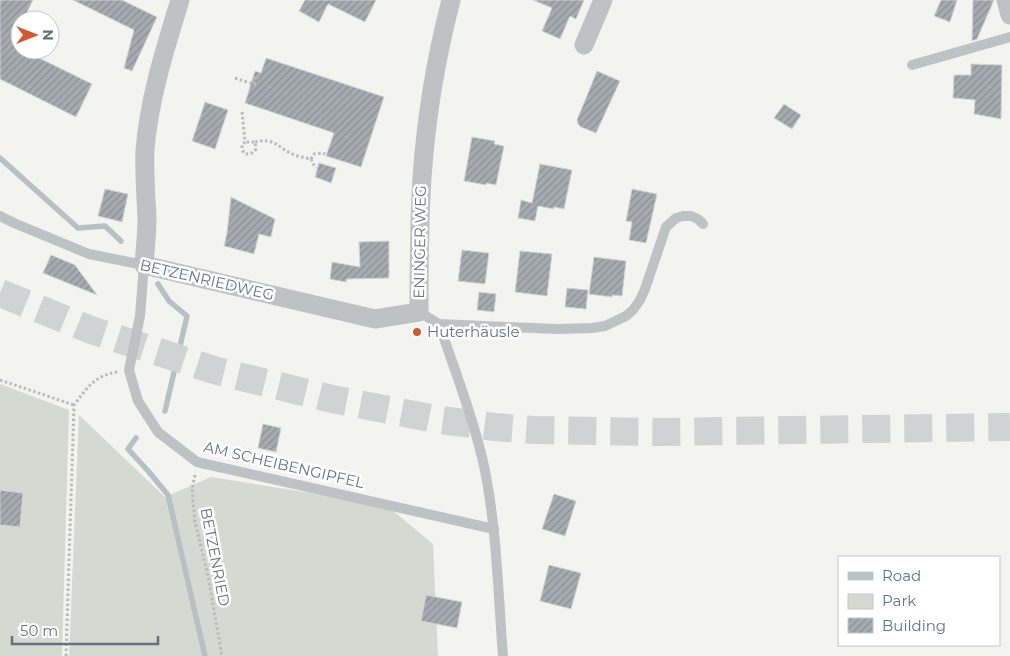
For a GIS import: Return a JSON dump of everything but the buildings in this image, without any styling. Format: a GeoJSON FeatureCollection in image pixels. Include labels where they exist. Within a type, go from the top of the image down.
{"type":"FeatureCollection","features":[{"type":"Feature","properties":{"kind":"street"},"geometry":{"type":"LineString","coordinates":[[144,265],[147,222],[145,151],[148,125],[161,65],[180,0]]}},
{"type":"Feature","properties":{"kind":"street","name":"ENINGER WEG"},"geometry":{"type":"LineString","coordinates":[[419,312],[420,232],[425,144],[437,61],[450,0]]}},
{"type":"Feature","properties":{"kind":"street"},"geometry":{"type":"LineString","coordinates":[[584,45],[603,0]]}},
{"type":"Feature","properties":{"kind":"street"},"geometry":{"type":"LineString","coordinates":[[1006,0],[1010,15]]}},
{"type":"Feature","properties":{"kind":"street","name":"BETZENRIEDWEG"},"geometry":{"type":"LineString","coordinates":[[144,265],[375,319],[419,312]]}},
{"type":"Feature","properties":{"kind":"lane"},"geometry":{"type":"LineString","coordinates":[[912,65],[1010,37]]}},
{"type":"Feature","properties":{"kind":"lane","name":"BETZENRIEDWEG"},"geometry":{"type":"LineString","coordinates":[[0,216],[89,254],[144,265]]}},
{"type":"Feature","properties":{"kind":"lane","name":"ENINGER WEG"},"geometry":{"type":"LineString","coordinates":[[419,312],[439,324],[506,328],[592,328],[605,326],[626,316],[640,300],[646,289],[666,227],[676,218],[683,216],[691,216],[703,224]]}},
{"type":"Feature","properties":{"kind":"lane","name":"AM SCHEIBENGIPFEL"},"geometry":{"type":"LineString","coordinates":[[144,265],[140,316],[129,370],[138,401],[158,432],[198,462],[494,530]]}},
{"type":"Feature","properties":{"kind":"lane"},"geometry":{"type":"LineString","coordinates":[[439,324],[464,396],[484,467],[494,530],[503,656]]}},
{"type":"Feature","properties":{"kind":"path"},"geometry":{"type":"LineString","coordinates":[[235,78],[255,85],[256,76],[259,77]]}},
{"type":"Feature","properties":{"kind":"path"},"geometry":{"type":"LineString","coordinates":[[242,112],[245,142],[242,145],[242,150],[245,154],[254,152],[256,149],[254,142]]}},
{"type":"Feature","properties":{"kind":"path"},"geometry":{"type":"LineString","coordinates":[[245,142],[263,140],[273,142],[295,155],[311,159]]}},
{"type":"Feature","properties":{"kind":"path"},"geometry":{"type":"LineString","coordinates":[[311,159],[314,154],[325,154]]}},
{"type":"Feature","properties":{"kind":"path"},"geometry":{"type":"LineString","coordinates":[[311,159],[316,168]]}},
{"type":"Feature","properties":{"kind":"path"},"geometry":{"type":"LineString","coordinates":[[66,656],[74,406],[91,384],[107,374],[129,370]]}},
{"type":"Feature","properties":{"kind":"path"},"geometry":{"type":"LineString","coordinates":[[0,380],[74,406]]}},
{"type":"Feature","properties":{"kind":"path","name":"BETZENRIED"},"geometry":{"type":"LineString","coordinates":[[198,462],[192,489],[195,522],[208,576],[222,656]]}},
{"type":"Feature","properties":{"kind":"green space"},"geometry":{"type":"Polygon","coordinates":[[[0,384],[69,410],[62,656],[0,656],[0,384]]]}},
{"type":"Feature","properties":{"kind":"green space"},"geometry":{"type":"Polygon","coordinates":[[[79,415],[165,497],[211,477],[386,505],[433,544],[438,656],[69,656],[79,415]]]}},
{"type":"Feature","properties":{"kind":"waterway"},"geometry":{"type":"LineString","coordinates":[[0,158],[78,228],[105,226],[121,241]]}},
{"type":"Feature","properties":{"kind":"waterway"},"geometry":{"type":"LineString","coordinates":[[158,284],[169,301],[187,316],[165,411]]}},
{"type":"Feature","properties":{"kind":"waterway"},"geometry":{"type":"LineString","coordinates":[[136,438],[128,449],[168,495],[205,656]]}},
{"type":"Feature","properties":{"kind":"tunnel"},"geometry":{"type":"LineString","coordinates":[[0,293],[91,330],[217,371],[332,399],[441,420],[534,430],[655,432],[1010,427]]}},
{"type":"Feature","properties":{"kind":"place","name":"Huterhäusle"},"geometry":{"type":"Point","coordinates":[417,332]}}]}
